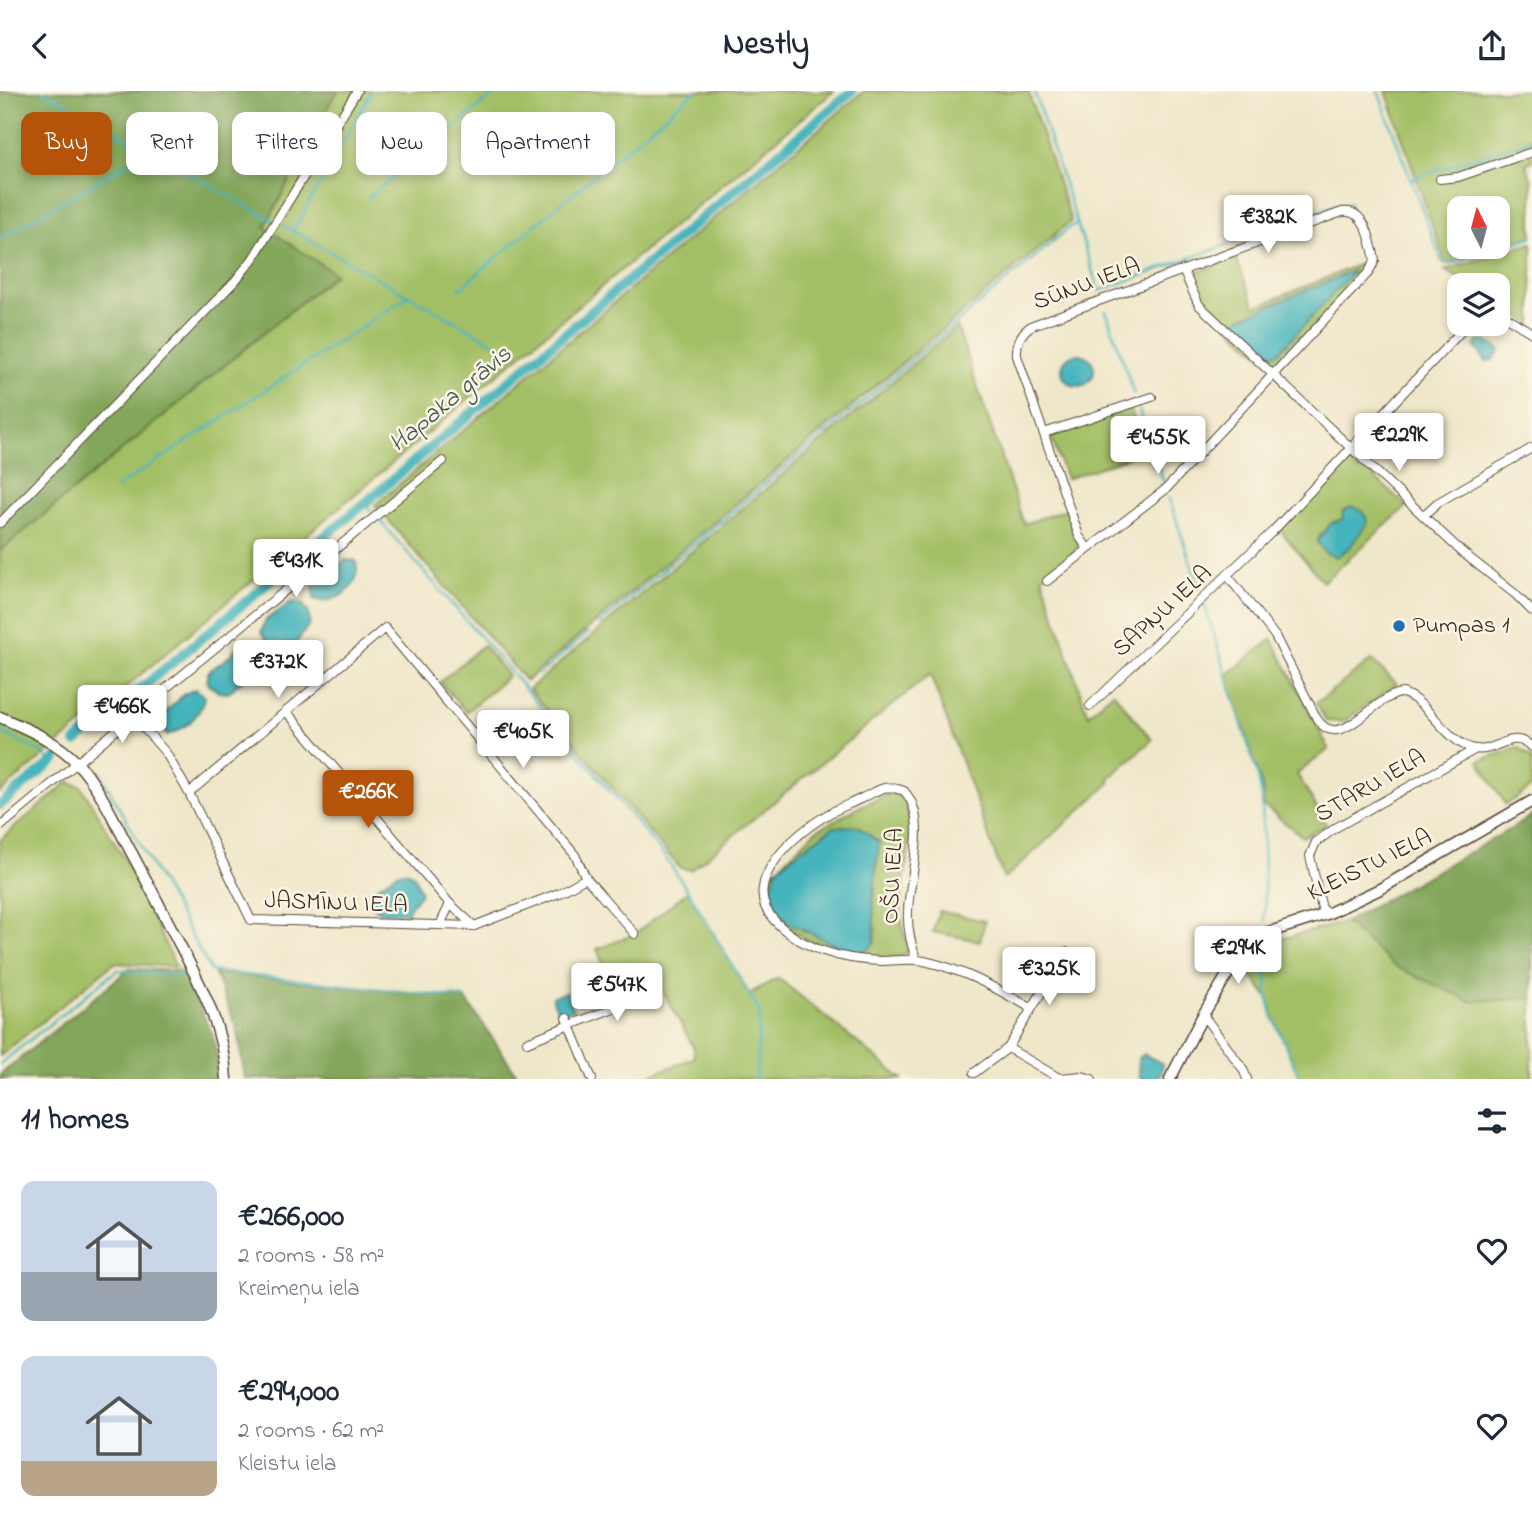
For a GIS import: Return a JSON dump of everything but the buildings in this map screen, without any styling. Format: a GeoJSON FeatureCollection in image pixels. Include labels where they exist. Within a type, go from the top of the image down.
{"type":"FeatureCollection","features":[{"type":"Feature","properties":{"kind":"street"},"geometry":{"type":"LineString","coordinates":[[0,523],[236,281],[268,235],[357,91]]}},
{"type":"Feature","properties":{"kind":"street"},"geometry":{"type":"LineString","coordinates":[[1440,179],[1458,177],[1532,152]]}},
{"type":"Feature","properties":{"kind":"street","name":"SŪNU IELA"},"geometry":{"type":"LineString","coordinates":[[1088,549],[1079,537],[1017,356],[1018,343],[1026,330],[1033,325],[1342,212],[1353,212],[1360,216],[1375,264],[1273,375]]}},
{"type":"Feature","properties":{"kind":"street"},"geometry":{"type":"LineString","coordinates":[[1183,270],[1199,306],[1462,552],[1532,611]]}},
{"type":"Feature","properties":{"kind":"street"},"geometry":{"type":"LineString","coordinates":[[1510,320],[1532,334]]}},
{"type":"Feature","properties":{"kind":"street"},"geometry":{"type":"LineString","coordinates":[[1227,575],[1274,530],[1457,336]]}},
{"type":"Feature","properties":{"kind":"street"},"geometry":{"type":"LineString","coordinates":[[1047,581],[1166,489],[1273,375]]}},
{"type":"Feature","properties":{"kind":"street"},"geometry":{"type":"LineString","coordinates":[[1044,433],[1152,397]]}},
{"type":"Feature","properties":{"kind":"street"},"geometry":{"type":"LineString","coordinates":[[1424,515],[1437,503],[1532,448]]}},
{"type":"Feature","properties":{"kind":"street"},"geometry":{"type":"LineString","coordinates":[[0,827],[120,727],[132,723],[142,708],[443,461]]}},
{"type":"Feature","properties":{"kind":"street","name":"SAPŅU IELA"},"geometry":{"type":"LineString","coordinates":[[1090,706],[1227,575],[1271,630],[1317,719],[1325,728],[1335,731],[1344,728],[1388,697],[1403,693],[1416,700],[1463,744],[1476,749]]}},
{"type":"Feature","properties":{"kind":"street"},"geometry":{"type":"LineString","coordinates":[[189,793],[384,628],[575,855],[586,879],[635,934]]}},
{"type":"Feature","properties":{"kind":"street"},"geometry":{"type":"LineString","coordinates":[[286,711],[450,904],[474,926]]}},
{"type":"Feature","properties":{"kind":"street"},"geometry":{"type":"LineString","coordinates":[[0,717],[62,749],[78,763],[109,813],[204,992],[220,1033],[226,1079]]}},
{"type":"Feature","properties":{"kind":"street","name":"JASMĪNU IELA"},"geometry":{"type":"LineString","coordinates":[[132,723],[142,726],[166,753],[189,793],[251,921],[474,926],[559,893],[586,879]]}},
{"type":"Feature","properties":{"kind":"street"},"geometry":{"type":"LineString","coordinates":[[1476,749],[1517,739],[1532,747]]}},
{"type":"Feature","properties":{"kind":"street","name":"STARU IELA"},"geometry":{"type":"LineString","coordinates":[[1326,914],[1322,909],[1310,856],[1316,842],[1476,749]]}},
{"type":"Feature","properties":{"kind":"street","name":"OŠU IELA"},"geometry":{"type":"LineString","coordinates":[[916,959],[908,916],[917,832],[914,804],[904,791],[885,788],[830,813],[806,830],[773,864],[765,877],[762,898],[767,912],[776,923],[823,951],[844,958],[863,960],[916,959],[961,970],[1031,1008]]}},
{"type":"Feature","properties":{"kind":"street","name":"KLEISTU IELA"},"geometry":{"type":"LineString","coordinates":[[1170,1079],[1203,1015],[1238,957],[1263,934],[1326,914],[1380,889],[1532,801]]}},
{"type":"Feature","properties":{"kind":"street"},"geometry":{"type":"LineString","coordinates":[[440,925],[450,904]]}},
{"type":"Feature","properties":{"kind":"street"},"geometry":{"type":"LineString","coordinates":[[974,1073],[1008,1048],[1066,952]]}},
{"type":"Feature","properties":{"kind":"street"},"geometry":{"type":"LineString","coordinates":[[527,1042],[569,1022],[652,993]]}},
{"type":"Feature","properties":{"kind":"street"},"geometry":{"type":"LineString","coordinates":[[1203,1015],[1243,1069],[1247,1079]]}},
{"type":"Feature","properties":{"kind":"street"},"geometry":{"type":"LineString","coordinates":[[569,1022],[592,1079]]}},
{"type":"Feature","properties":{"kind":"street"},"geometry":{"type":"LineString","coordinates":[[1008,1048],[1059,1077],[1082,1076],[1092,1079]]}},
{"type":"Feature","properties":{"kind":"green space"},"geometry":{"type":"Polygon","coordinates":[[[0,91],[339,91],[325,112],[232,112],[232,175],[292,175],[265,227],[335,274],[0,551],[0,91]]]}},
{"type":"Feature","properties":{"kind":"green space"},"geometry":{"type":"Polygon","coordinates":[[[339,91],[834,91],[0,793],[0,551],[335,274],[264,228],[292,175],[342,175],[342,112],[325,112],[339,91]]]}},
{"type":"Feature","properties":{"kind":"green space"},"geometry":{"type":"Polygon","coordinates":[[[864,91],[1028,91],[1071,221],[526,681],[375,505],[864,91]]]}},
{"type":"Feature","properties":{"kind":"green space"},"geometry":{"type":"Polygon","coordinates":[[[1386,91],[1532,91],[1532,161],[1526,164],[1532,181],[1532,236],[1510,243],[1510,196],[1447,196],[1447,259],[1461,259],[1446,264],[1386,91]]]}},
{"type":"Feature","properties":{"kind":"green space"},"geometry":{"type":"Polygon","coordinates":[[[1532,243],[1532,324],[1510,310],[1510,273],[1450,273],[1445,270],[1480,259],[1510,259],[1510,250],[1532,243]]]}},
{"type":"Feature","properties":{"kind":"green space"},"geometry":{"type":"Polygon","coordinates":[[[1236,258],[1255,307],[1367,261],[1369,266],[1275,368],[1200,300],[1191,274],[1236,258]]]}},
{"type":"Feature","properties":{"kind":"green space"},"geometry":{"type":"Polygon","coordinates":[[[957,327],[1024,524],[1067,509],[1079,545],[1071,555],[1042,577],[1088,715],[1113,692],[1152,740],[1109,778],[1110,783],[1004,879],[930,674],[691,870],[680,868],[529,689],[957,327]]]}},
{"type":"Feature","properties":{"kind":"green space"},"geometry":{"type":"Polygon","coordinates":[[[1130,408],[1147,451],[1066,479],[1051,436],[1130,408]]]}},
{"type":"Feature","properties":{"kind":"green space"},"geometry":{"type":"Polygon","coordinates":[[[1351,457],[1407,506],[1323,582],[1280,530],[1351,457]],[[1343,519],[1321,534],[1317,542],[1326,553],[1343,519]]]}},
{"type":"Feature","properties":{"kind":"green space"},"geometry":{"type":"Polygon","coordinates":[[[1272,639],[1329,749],[1297,774],[1327,825],[1303,837],[1264,806],[1262,786],[1227,675],[1272,639]]]}},
{"type":"Feature","properties":{"kind":"green space"},"geometry":{"type":"Polygon","coordinates":[[[483,645],[508,676],[466,712],[440,682],[483,645]]]}},
{"type":"Feature","properties":{"kind":"green space"},"geometry":{"type":"Polygon","coordinates":[[[1372,660],[1397,684],[1343,722],[1326,721],[1316,703],[1372,660]]]}},
{"type":"Feature","properties":{"kind":"green space"},"geometry":{"type":"Polygon","coordinates":[[[1518,747],[1532,758],[1532,787],[1506,805],[1479,761],[1518,747]]]}},
{"type":"Feature","properties":{"kind":"green space"},"geometry":{"type":"Polygon","coordinates":[[[68,782],[81,786],[129,867],[176,967],[114,963],[0,1056],[0,840],[68,782]]]}},
{"type":"Feature","properties":{"kind":"green space"},"geometry":{"type":"Polygon","coordinates":[[[893,792],[903,797],[908,811],[909,840],[901,913],[909,951],[900,957],[863,958],[805,939],[778,920],[765,896],[772,873],[815,831],[893,792]],[[875,888],[804,931],[820,937],[876,929],[872,919],[875,888]]]}},
{"type":"Feature","properties":{"kind":"green space"},"geometry":{"type":"Polygon","coordinates":[[[1532,815],[1532,998],[1470,1001],[1394,966],[1345,922],[1516,826],[1532,815]]]}},
{"type":"Feature","properties":{"kind":"green space"},"geometry":{"type":"Polygon","coordinates":[[[688,891],[749,994],[778,978],[902,1079],[640,1079],[694,1058],[694,1048],[658,982],[617,998],[597,949],[635,934],[688,891]]]}},
{"type":"Feature","properties":{"kind":"green space"},"geometry":{"type":"Polygon","coordinates":[[[939,911],[985,921],[980,941],[933,932],[939,911]]]}},
{"type":"Feature","properties":{"kind":"green space"},"geometry":{"type":"Polygon","coordinates":[[[1345,922],[1395,966],[1470,1001],[1532,998],[1532,1079],[1300,1079],[1272,1014],[1268,998],[1246,968],[1273,941],[1345,922]]]}},
{"type":"Feature","properties":{"kind":"green space"},"geometry":{"type":"Polygon","coordinates":[[[129,969],[182,971],[213,1035],[220,1079],[0,1079],[0,1075],[129,969]]]}},
{"type":"Feature","properties":{"kind":"green space"},"geometry":{"type":"Polygon","coordinates":[[[214,973],[465,998],[520,1079],[245,1079],[237,1028],[214,973]]]}},
{"type":"Feature","properties":{"kind":"water"},"geometry":{"type":"Polygon","coordinates":[[[1355,270],[1278,353],[1272,354],[1235,320],[1355,270]]]}},
{"type":"Feature","properties":{"kind":"water"},"geometry":{"type":"Polygon","coordinates":[[[1478,341],[1486,341],[1500,350],[1493,360],[1486,361],[1475,347],[1478,341]]]}},
{"type":"Feature","properties":{"kind":"water"},"geometry":{"type":"Polygon","coordinates":[[[1078,354],[1089,359],[1094,370],[1089,381],[1078,386],[1067,381],[1062,370],[1067,359],[1078,354]]]}},
{"type":"Feature","properties":{"kind":"water"},"geometry":{"type":"Polygon","coordinates":[[[1352,507],[1362,510],[1368,522],[1350,547],[1336,557],[1326,553],[1317,542],[1331,523],[1343,519],[1342,512],[1352,507]]]}},
{"type":"Feature","properties":{"kind":"water"},"geometry":{"type":"Polygon","coordinates":[[[346,560],[356,561],[357,568],[356,578],[349,590],[332,599],[314,599],[313,584],[346,560]]]}},
{"type":"Feature","properties":{"kind":"water"},"geometry":{"type":"Polygon","coordinates":[[[291,602],[301,603],[308,611],[310,623],[297,642],[273,649],[261,632],[266,620],[291,602]]]}},
{"type":"Feature","properties":{"kind":"water"},"geometry":{"type":"Polygon","coordinates":[[[246,642],[259,652],[259,666],[228,693],[218,692],[207,682],[208,672],[246,642]]]}},
{"type":"Feature","properties":{"kind":"water"},"geometry":{"type":"Polygon","coordinates":[[[196,689],[205,697],[199,711],[186,726],[167,735],[156,722],[184,694],[196,689]]]}},
{"type":"Feature","properties":{"kind":"water"},"geometry":{"type":"Polygon","coordinates":[[[857,826],[879,842],[873,899],[875,942],[869,949],[859,952],[835,945],[789,923],[777,910],[771,888],[777,869],[794,855],[833,827],[857,826]]]}},
{"type":"Feature","properties":{"kind":"water"},"geometry":{"type":"Polygon","coordinates":[[[406,871],[414,875],[421,893],[408,913],[379,912],[370,903],[370,892],[399,872],[406,871]]]}},
{"type":"Feature","properties":{"kind":"water"},"geometry":{"type":"Polygon","coordinates":[[[566,992],[573,1010],[559,1015],[552,997],[566,992]]]}},
{"type":"Feature","properties":{"kind":"water"},"geometry":{"type":"Polygon","coordinates":[[[1144,1054],[1163,1064],[1156,1079],[1140,1079],[1138,1058],[1144,1054]]]}},
{"type":"Feature","properties":{"kind":"waterway"},"geometry":{"type":"LineString","coordinates":[[43,91],[274,221]]}},
{"type":"Feature","properties":{"kind":"waterway"},"geometry":{"type":"LineString","coordinates":[[293,231],[372,91]]}},
{"type":"Feature","properties":{"kind":"waterway"},"geometry":{"type":"LineString","coordinates":[[368,198],[498,91]]}},
{"type":"Feature","properties":{"kind":"waterway"},"geometry":{"type":"LineString","coordinates":[[459,289],[695,91]]}},
{"type":"Feature","properties":{"kind":"waterway","name":"Hapaka grāvis"},"geometry":{"type":"LineString","coordinates":[[76,742],[365,503],[852,91]]}},
{"type":"Feature","properties":{"kind":"waterway"},"geometry":{"type":"LineString","coordinates":[[1034,91],[1099,291],[1336,205],[1351,202]]}},
{"type":"Feature","properties":{"kind":"waterway"},"geometry":{"type":"LineString","coordinates":[[1378,91],[1442,262],[1450,264],[1532,237]]}},
{"type":"Feature","properties":{"kind":"waterway"},"geometry":{"type":"LineString","coordinates":[[1410,179],[1532,139]]}},
{"type":"Feature","properties":{"kind":"waterway"},"geometry":{"type":"LineString","coordinates":[[0,239],[126,164]]}},
{"type":"Feature","properties":{"kind":"waterway"},"geometry":{"type":"LineString","coordinates":[[599,624],[1077,223]]}},
{"type":"Feature","properties":{"kind":"waterway"},"geometry":{"type":"LineString","coordinates":[[284,226],[507,350]]}},
{"type":"Feature","properties":{"kind":"waterway"},"geometry":{"type":"LineString","coordinates":[[116,488],[409,296]]}},
{"type":"Feature","properties":{"kind":"waterway"},"geometry":{"type":"LineString","coordinates":[[1106,311],[1134,394]]}},
{"type":"Feature","properties":{"kind":"waterway"},"geometry":{"type":"LineString","coordinates":[[1139,410],[1164,483]]}},
{"type":"Feature","properties":{"kind":"waterway"},"geometry":{"type":"LineString","coordinates":[[1169,498],[1199,587]]}},
{"type":"Feature","properties":{"kind":"waterway"},"geometry":{"type":"LineString","coordinates":[[365,503],[372,512]]}},
{"type":"Feature","properties":{"kind":"waterway"},"geometry":{"type":"LineString","coordinates":[[381,522],[663,854],[688,891],[760,1012],[756,1079]]}},
{"type":"Feature","properties":{"kind":"waterway"},"geometry":{"type":"LineString","coordinates":[[1205,606],[1258,776],[1262,798],[1265,921]]}},
{"type":"Feature","properties":{"kind":"waterway"},"geometry":{"type":"LineString","coordinates":[[539,674],[589,632]]}},
{"type":"Feature","properties":{"kind":"waterway"},"geometry":{"type":"LineString","coordinates":[[0,731],[41,752],[52,762]]}},
{"type":"Feature","properties":{"kind":"waterway","name":"Hapaka grāvis"},"geometry":{"type":"LineString","coordinates":[[0,805],[56,759]]}},
{"type":"Feature","properties":{"kind":"waterway"},"geometry":{"type":"LineString","coordinates":[[100,773],[211,971],[465,998]]}},
{"type":"Feature","properties":{"kind":"waterway"},"geometry":{"type":"LineString","coordinates":[[1265,947],[1268,998],[1272,1014],[1300,1079]]}},
{"type":"Feature","properties":{"kind":"waterway"},"geometry":{"type":"LineString","coordinates":[[0,1064],[117,970],[184,976]]}},
{"type":"Feature","properties":{"kind":"place","name":"Pumpas 1"},"geometry":{"type":"Point","coordinates":[1399,626]}}]}
